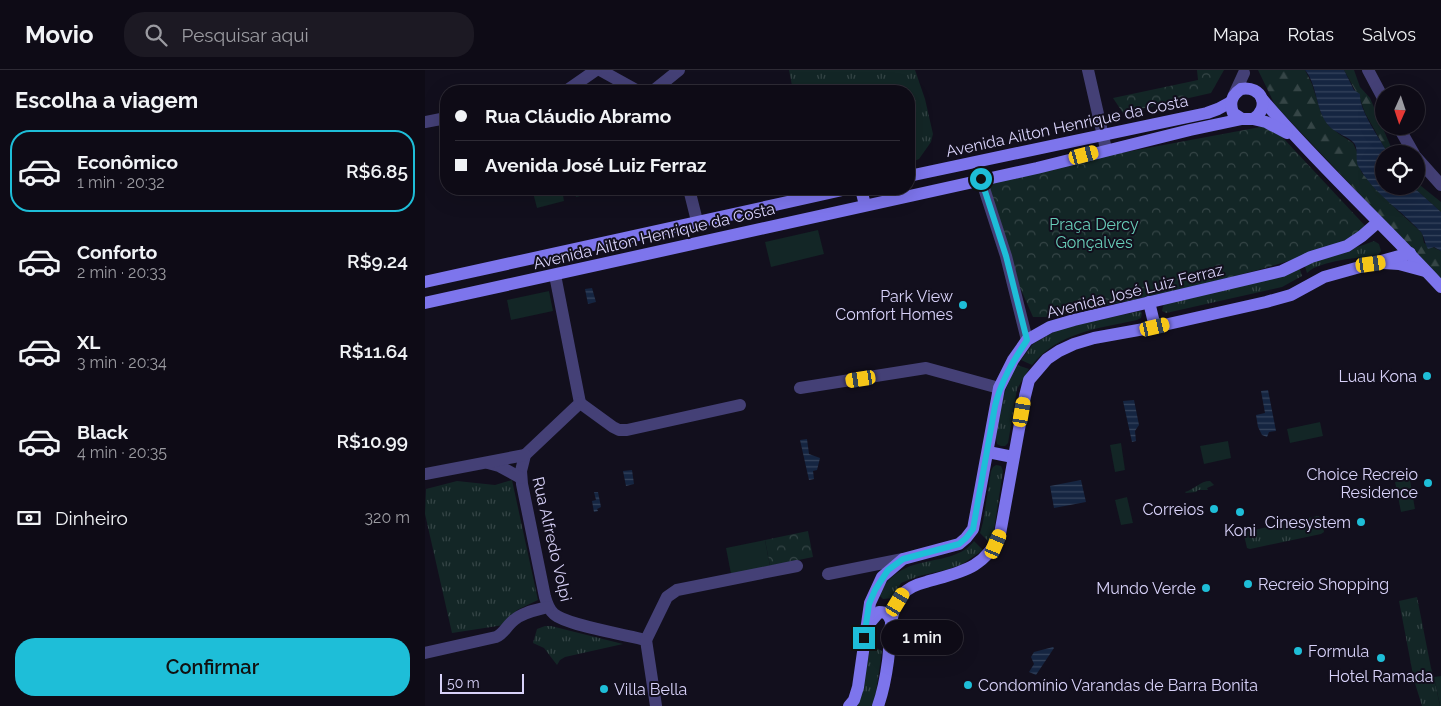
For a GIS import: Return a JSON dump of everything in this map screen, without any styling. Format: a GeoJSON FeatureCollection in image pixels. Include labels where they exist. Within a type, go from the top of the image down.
{"type":"FeatureCollection","features":[{"type":"Feature","properties":{"kind":"street"},"geometry":{"type":"LineString","coordinates":[[575,85],[596,70]]}},
{"type":"Feature","properties":{"kind":"street"},"geometry":{"type":"LineString","coordinates":[[600,70],[627,85]]}},
{"type":"Feature","properties":{"kind":"street"},"geometry":{"type":"LineString","coordinates":[[660,85],[679,70]]}},
{"type":"Feature","properties":{"kind":"street"},"geometry":{"type":"LineString","coordinates":[[1088,70],[1106,149]]}},
{"type":"Feature","properties":{"kind":"street"},"geometry":{"type":"LineString","coordinates":[[1368,70],[1376,85]]}},
{"type":"Feature","properties":{"kind":"street"},"geometry":{"type":"LineString","coordinates":[[1243,71],[1246,88]]}},
{"type":"Feature","properties":{"kind":"street"},"geometry":{"type":"LineString","coordinates":[[1243,71],[1232,99],[1233,113],[1247,119],[1266,122],[1295,138]]}},
{"type":"Feature","properties":{"kind":"street"},"geometry":{"type":"LineString","coordinates":[[1232,99],[1236,92],[1246,88],[1259,94],[1295,138],[1410,253],[1441,287]]}},
{"type":"Feature","properties":{"kind":"street","name":"Avenida Ailton Henrique da Costa"},"geometry":{"type":"LineString","coordinates":[[915,175],[1207,113],[1218,109],[1232,99]]}},
{"type":"Feature","properties":{"kind":"street"},"geometry":{"type":"LineString","coordinates":[[1247,119],[1261,111],[1262,99]]}},
{"type":"Feature","properties":{"kind":"street"},"geometry":{"type":"LineString","coordinates":[[425,122],[440,119]]}},
{"type":"Feature","properties":{"kind":"street","name":"Avenida Ailton Henrique da Costa"},"geometry":{"type":"LineString","coordinates":[[915,194],[1037,168],[1106,149],[1247,119]]}},
{"type":"Feature","properties":{"kind":"street"},"geometry":{"type":"LineString","coordinates":[[1137,128],[1141,142]]}},
{"type":"Feature","properties":{"kind":"street"},"geometry":{"type":"LineString","coordinates":[[1425,167],[1441,185]]}},
{"type":"Feature","properties":{"kind":"street"},"geometry":{"type":"LineString","coordinates":[[981,179],[1006,256],[1027,340]]}},
{"type":"Feature","properties":{"kind":"street"},"geometry":{"type":"LineString","coordinates":[[690,195],[697,221]]}},
{"type":"Feature","properties":{"kind":"street","name":"Avenida Ailton Henrique da Costa"},"geometry":{"type":"LineString","coordinates":[[425,282],[819,195]]}},
{"type":"Feature","properties":{"kind":"street"},"geometry":{"type":"LineString","coordinates":[[862,195],[865,205]]}},
{"type":"Feature","properties":{"kind":"street","name":"Avenida Ailton Henrique da Costa"},"geometry":{"type":"LineString","coordinates":[[425,303],[910,195]]}},
{"type":"Feature","properties":{"kind":"street","name":"Avenida José Luiz Ferraz"},"geometry":{"type":"LineString","coordinates":[[849,706],[854,700],[857,687],[869,604],[875,590],[888,570],[903,559],[959,544],[973,529],[999,388],[1013,360],[1027,340],[1050,327],[1282,271],[1311,257],[1347,246],[1378,222]]}},
{"type":"Feature","properties":{"kind":"street"},"geometry":{"type":"LineString","coordinates":[[878,706],[888,660],[891,621],[903,594],[923,583],[965,570],[979,563],[991,552],[1000,534],[1029,380],[1047,359],[1059,351],[1081,342],[1155,327],[1291,295],[1324,277],[1410,253]]}},
{"type":"Feature","properties":{"kind":"street"},"geometry":{"type":"LineString","coordinates":[[1371,264],[1385,262],[1427,272]]}},
{"type":"Feature","properties":{"kind":"street"},"geometry":{"type":"LineString","coordinates":[[505,264],[511,284]]}},
{"type":"Feature","properties":{"kind":"street"},"geometry":{"type":"LineString","coordinates":[[555,274],[580,403],[619,430],[627,430],[740,405]]}},
{"type":"Feature","properties":{"kind":"street"},"geometry":{"type":"LineString","coordinates":[[1149,302],[1155,327]]}},
{"type":"Feature","properties":{"kind":"street"},"geometry":{"type":"LineString","coordinates":[[800,388],[926,368],[999,388]]}},
{"type":"Feature","properties":{"kind":"street","name":"Rua Alfredo Volpi"},"geometry":{"type":"LineString","coordinates":[[580,403],[525,456],[521,478],[548,607],[557,617],[567,621],[645,640]]}},
{"type":"Feature","properties":{"kind":"street"},"geometry":{"type":"LineString","coordinates":[[988,452],[1013,457]]}},
{"type":"Feature","properties":{"kind":"street"},"geometry":{"type":"LineString","coordinates":[[425,474],[525,456]]}},
{"type":"Feature","properties":{"kind":"street"},"geometry":{"type":"LineString","coordinates":[[486,462],[499,466],[521,478]]}},
{"type":"Feature","properties":{"kind":"street"},"geometry":{"type":"LineString","coordinates":[[828,574],[903,559]]}},
{"type":"Feature","properties":{"kind":"street"},"geometry":{"type":"LineString","coordinates":[[656,706],[645,640],[667,597],[677,590],[797,566]]}},
{"type":"Feature","properties":{"kind":"street"},"geometry":{"type":"LineString","coordinates":[[425,653],[496,637],[503,633],[515,618],[531,611],[548,607]]}},
{"type":"Feature","properties":{"kind":"street"},"geometry":{"type":"LineString","coordinates":[[865,628],[879,612],[888,614],[891,621]]}},
{"type":"Feature","properties":{"kind":"green space"},"geometry":{"type":"Polygon","coordinates":[[[789,70],[915,70],[925,99],[933,134],[931,142],[919,159],[915,161],[915,85],[792,85],[789,70]]]}},
{"type":"Feature","properties":{"kind":"green space"},"geometry":{"type":"Polygon","coordinates":[[[1197,70],[1224,70],[1211,93],[1123,113],[1113,98],[1198,80],[1197,70]]]}},
{"type":"Feature","properties":{"kind":"green space"},"geometry":{"type":"Polygon","coordinates":[[[1258,70],[1305,70],[1312,84],[1321,113],[1328,125],[1353,143],[1357,152],[1357,162],[1362,173],[1375,187],[1375,195],[1383,195],[1422,233],[1424,243],[1441,251],[1441,280],[1275,105],[1258,70]]]}},
{"type":"Feature","properties":{"kind":"green space"},"geometry":{"type":"Polygon","coordinates":[[[1344,70],[1354,70],[1360,87],[1370,98],[1375,110],[1375,131],[1365,113],[1360,99],[1344,70]]]}},
{"type":"Feature","properties":{"kind":"green space","name":"Praça Dercy Gonçalves"},"geometry":{"type":"Polygon","coordinates":[[[1271,125],[1369,230],[1311,254],[1231,277],[1088,309],[1047,317],[1033,317],[1006,256],[981,179],[1271,125]]]}},
{"type":"Feature","properties":{"kind":"green space"},"geometry":{"type":"Polygon","coordinates":[[[1377,135],[1386,135],[1390,145],[1383,145],[1377,135]]]}},
{"type":"Feature","properties":{"kind":"green space"},"geometry":{"type":"Polygon","coordinates":[[[1425,189],[1441,202],[1441,212],[1422,195],[1425,195],[1425,189]]]}},
{"type":"Feature","properties":{"kind":"green space"},"geometry":{"type":"Polygon","coordinates":[[[534,195],[563,195],[564,201],[537,208],[534,195]]]}},
{"type":"Feature","properties":{"kind":"green space"},"geometry":{"type":"Polygon","coordinates":[[[818,230],[824,254],[771,267],[765,242],[818,230]]]}},
{"type":"Feature","properties":{"kind":"green space"},"geometry":{"type":"Polygon","coordinates":[[[1374,241],[1379,244],[1381,251],[1378,255],[1330,262],[1307,273],[1304,263],[1374,241]]]}},
{"type":"Feature","properties":{"kind":"green space"},"geometry":{"type":"Polygon","coordinates":[[[1299,266],[1302,276],[1282,287],[1166,313],[1162,311],[1164,302],[1299,266]]]}},
{"type":"Feature","properties":{"kind":"green space"},"geometry":{"type":"Polygon","coordinates":[[[549,291],[553,311],[511,320],[507,300],[549,291]]]}},
{"type":"Feature","properties":{"kind":"green space"},"geometry":{"type":"Polygon","coordinates":[[[1140,311],[1142,313],[1141,318],[1137,320],[1094,329],[1066,339],[1042,354],[1032,365],[1021,360],[1033,344],[1059,329],[1140,311]]]}},
{"type":"Feature","properties":{"kind":"green space"},"geometry":{"type":"Polygon","coordinates":[[[1017,365],[1029,369],[1017,389],[1008,443],[1005,446],[1001,446],[997,444],[996,438],[998,419],[1005,391],[1017,365]]]}},
{"type":"Feature","properties":{"kind":"green space"},"geometry":{"type":"Polygon","coordinates":[[[1320,422],[1323,436],[1290,443],[1287,429],[1320,422]]]}},
{"type":"Feature","properties":{"kind":"green space"},"geometry":{"type":"Polygon","coordinates":[[[1228,441],[1231,458],[1204,464],[1200,446],[1228,441]]]}},
{"type":"Feature","properties":{"kind":"green space"},"geometry":{"type":"Polygon","coordinates":[[[1121,443],[1125,470],[1115,472],[1110,445],[1121,443]]]}},
{"type":"Feature","properties":{"kind":"green space"},"geometry":{"type":"Polygon","coordinates":[[[996,465],[1001,466],[1003,471],[994,530],[989,542],[980,533],[991,471],[996,465]]]}},
{"type":"Feature","properties":{"kind":"green space"},"geometry":{"type":"Polygon","coordinates":[[[512,480],[538,600],[517,610],[504,625],[452,633],[425,514],[426,489],[457,481],[495,485],[512,480]]]}},
{"type":"Feature","properties":{"kind":"green space"},"geometry":{"type":"Polygon","coordinates":[[[1410,480],[1415,509],[1401,512],[1395,482],[1410,480]]]}},
{"type":"Feature","properties":{"kind":"green space"},"geometry":{"type":"Polygon","coordinates":[[[1210,481],[1214,485],[1207,488],[1208,490],[1185,492],[1203,482],[1210,481]]]}},
{"type":"Feature","properties":{"kind":"green space"},"geometry":{"type":"Polygon","coordinates":[[[1127,497],[1133,523],[1121,525],[1115,500],[1127,497]]]}},
{"type":"Feature","properties":{"kind":"green space"},"geometry":{"type":"Polygon","coordinates":[[[1318,516],[1321,518],[1324,532],[1321,534],[1250,549],[1247,548],[1245,532],[1318,516]]]}},
{"type":"Feature","properties":{"kind":"green space"},"geometry":{"type":"Polygon","coordinates":[[[808,531],[813,557],[770,566],[765,540],[808,531]]]}},
{"type":"Feature","properties":{"kind":"green space"},"geometry":{"type":"Polygon","coordinates":[[[765,540],[770,566],[731,574],[726,548],[765,540]]]}},
{"type":"Feature","properties":{"kind":"green space"},"geometry":{"type":"Polygon","coordinates":[[[974,541],[983,550],[961,565],[919,576],[901,583],[893,598],[883,599],[879,595],[889,580],[900,571],[913,565],[953,555],[964,550],[974,541]]]}},
{"type":"Feature","properties":{"kind":"green space"},"geometry":{"type":"Polygon","coordinates":[[[1417,597],[1440,706],[1422,706],[1414,680],[1399,601],[1417,597]]]}},
{"type":"Feature","properties":{"kind":"green space"},"geometry":{"type":"Polygon","coordinates":[[[545,626],[623,644],[565,657],[557,665],[544,648],[533,643],[537,629],[545,626]]]}},
{"type":"Feature","properties":{"kind":"green space"},"geometry":{"type":"Polygon","coordinates":[[[871,645],[882,651],[874,706],[858,706],[871,645]]]}},
{"type":"Feature","properties":{"kind":"green space"},"geometry":{"type":"Polygon","coordinates":[[[1441,676],[1441,706],[1440,706],[1434,677],[1441,676]]]}},
{"type":"Feature","properties":{"kind":"water"},"geometry":{"type":"Polygon","coordinates":[[[1305,70],[1344,70],[1354,90],[1360,94],[1366,116],[1375,135],[1377,135],[1383,145],[1375,145],[1375,188],[1357,164],[1354,143],[1329,126],[1324,120],[1309,76],[1305,70]]]}},
{"type":"Feature","properties":{"kind":"water"},"geometry":{"type":"Polygon","coordinates":[[[1422,195],[1441,212],[1441,251],[1434,247],[1428,249],[1421,232],[1382,196],[1422,195]]]}},
{"type":"Feature","properties":{"kind":"water"},"geometry":{"type":"Polygon","coordinates":[[[592,288],[596,302],[588,304],[585,289],[592,288]]]}},
{"type":"Feature","properties":{"kind":"water"},"geometry":{"type":"Polygon","coordinates":[[[1268,390],[1276,431],[1269,432],[1267,437],[1262,435],[1258,427],[1256,415],[1265,413],[1261,391],[1268,390]]]}},
{"type":"Feature","properties":{"kind":"water"},"geometry":{"type":"Polygon","coordinates":[[[1134,400],[1139,425],[1135,431],[1136,441],[1132,442],[1123,401],[1134,400]]]}},
{"type":"Feature","properties":{"kind":"water"},"geometry":{"type":"Polygon","coordinates":[[[807,439],[809,454],[820,458],[817,470],[813,471],[814,479],[809,480],[800,440],[807,439]]]}},
{"type":"Feature","properties":{"kind":"water"},"geometry":{"type":"Polygon","coordinates":[[[632,470],[634,484],[626,486],[623,471],[632,470]]]}},
{"type":"Feature","properties":{"kind":"water"},"geometry":{"type":"Polygon","coordinates":[[[1081,480],[1086,502],[1054,508],[1050,486],[1081,480]]]}},
{"type":"Feature","properties":{"kind":"water"},"geometry":{"type":"Polygon","coordinates":[[[594,492],[598,492],[601,507],[597,509],[598,511],[594,512],[592,501],[596,500],[594,492]]]}},
{"type":"Feature","properties":{"kind":"water"},"geometry":{"type":"Polygon","coordinates":[[[1053,647],[1036,675],[1029,672],[1034,664],[1031,657],[1034,652],[1053,647]]]}},
{"type":"Feature","properties":{"kind":"place","name":"Park View Comfort Homes"},"geometry":{"type":"Point","coordinates":[963,305]}},
{"type":"Feature","properties":{"kind":"place","name":"Luau Kona"},"geometry":{"type":"Point","coordinates":[1427,376]}},
{"type":"Feature","properties":{"kind":"place","name":"Choice Recreio Residence"},"geometry":{"type":"Point","coordinates":[1428,483]}},
{"type":"Feature","properties":{"kind":"place","name":"Correios"},"geometry":{"type":"Point","coordinates":[1214,509]}},
{"type":"Feature","properties":{"kind":"place","name":"Koni"},"geometry":{"type":"Point","coordinates":[1240,512]}},
{"type":"Feature","properties":{"kind":"place","name":"Cinesystem"},"geometry":{"type":"Point","coordinates":[1361,522]}},
{"type":"Feature","properties":{"kind":"place","name":"Recreio Shopping"},"geometry":{"type":"Point","coordinates":[1248,584]}},
{"type":"Feature","properties":{"kind":"place","name":"Mundo Verde"},"geometry":{"type":"Point","coordinates":[1206,588]}},
{"type":"Feature","properties":{"kind":"place","name":"Formula"},"geometry":{"type":"Point","coordinates":[1298,651]}},
{"type":"Feature","properties":{"kind":"place","name":"Hotel Ramada"},"geometry":{"type":"Point","coordinates":[1381,658]}},
{"type":"Feature","properties":{"kind":"place","name":"Condomínio Varandas de Barra Bonita"},"geometry":{"type":"Point","coordinates":[968,685]}},
{"type":"Feature","properties":{"kind":"place","name":"Villa Bella"},"geometry":{"type":"Point","coordinates":[604,689]}},
{"type":"Feature","properties":{"kind":"route"},"geometry":{"type":"LineString","coordinates":[[864,638],[869,604],[875,590],[888,570],[903,559],[959,544],[973,529],[999,388],[1013,360],[1027,340],[1006,256],[981,179]]}}]}
